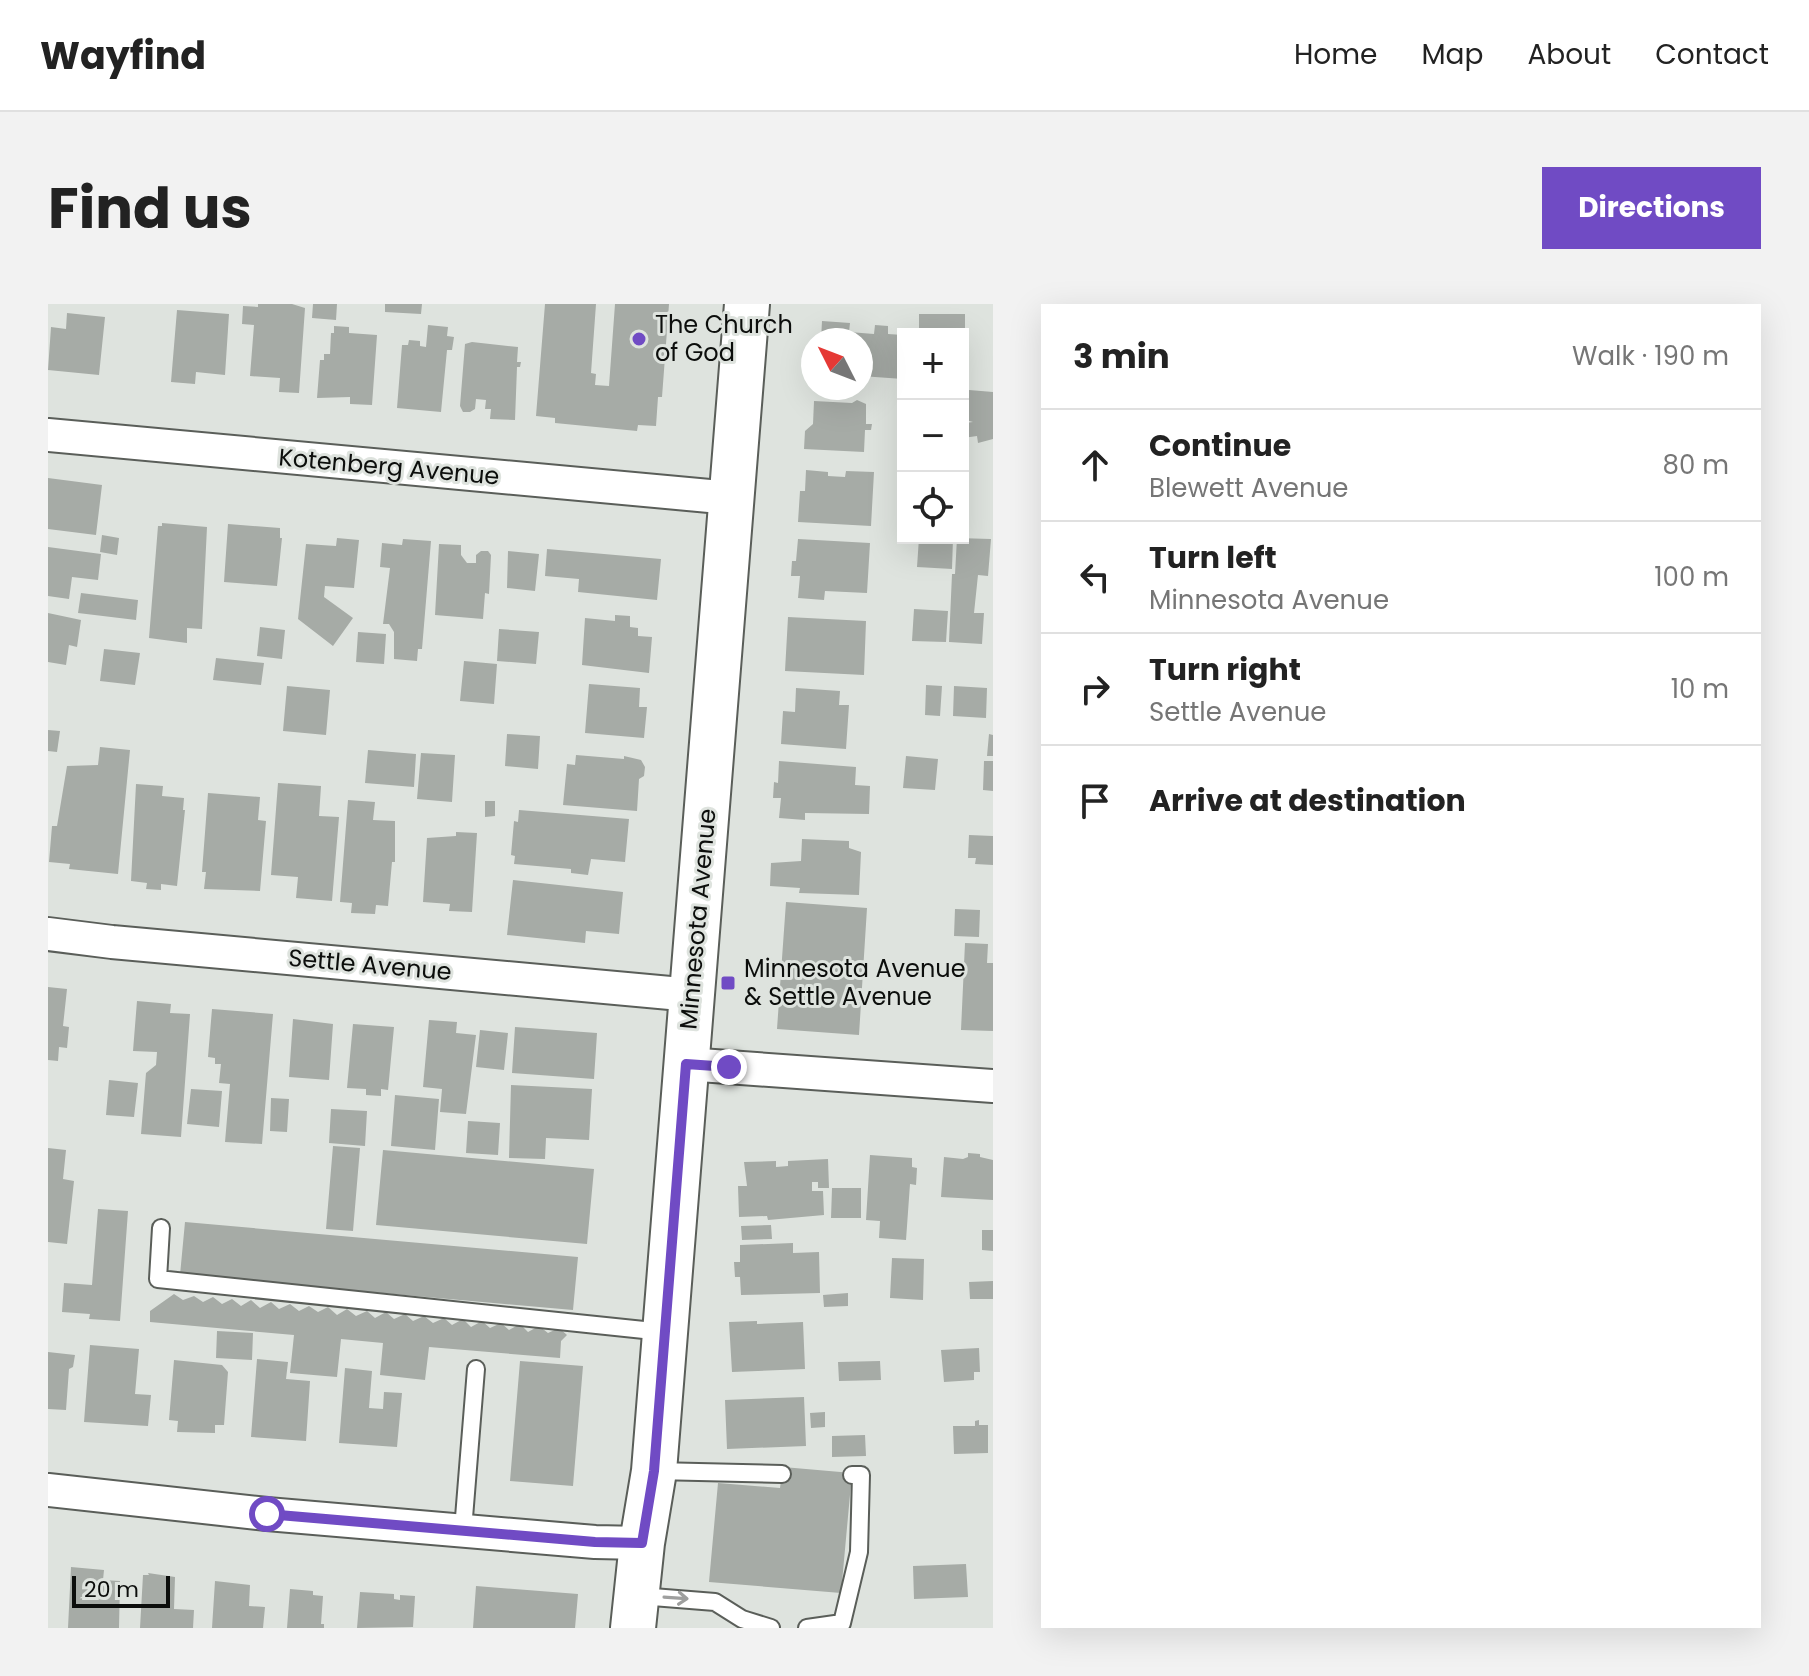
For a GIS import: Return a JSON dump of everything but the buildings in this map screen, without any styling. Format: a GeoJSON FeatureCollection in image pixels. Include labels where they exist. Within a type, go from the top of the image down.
{"type":"FeatureCollection","features":[{"type":"Feature","properties":{"kind":"main road","name":"Minnesota Avenue"},"geometry":{"type":"LineString","coordinates":[[635,1612],[654,1471],[747,304]]}},
{"type":"Feature","properties":{"kind":"street","name":"Kotenberg Avenue"},"geometry":{"type":"LineString","coordinates":[[48,435],[731,498]]}},
{"type":"Feature","properties":{"kind":"street","name":"Settle Avenue"},"geometry":{"type":"LineString","coordinates":[[48,934],[692,995]]}},
{"type":"Feature","properties":{"kind":"street"},"geometry":{"type":"LineString","coordinates":[[686,1064],[993,1086]]}},
{"type":"Feature","properties":{"kind":"street"},"geometry":{"type":"LineString","coordinates":[[48,1490],[267,1514],[595,1542],[642,1543]]}},
{"type":"Feature","properties":{"kind":"lane"},"geometry":{"type":"LineString","coordinates":[[161,1228],[158,1279],[665,1333]]}},
{"type":"Feature","properties":{"kind":"lane"},"geometry":{"type":"LineString","coordinates":[[463,1530],[476,1369]]}},
{"type":"Feature","properties":{"kind":"lane"},"geometry":{"type":"LineString","coordinates":[[654,1471],[782,1474]]}},
{"type":"Feature","properties":{"kind":"lane"},"geometry":{"type":"LineString","coordinates":[[807,1628],[842,1623],[859,1552],[861,1475],[852,1475]]}},
{"type":"Feature","properties":{"kind":"lane"},"geometry":{"type":"LineString","coordinates":[[635,1612],[715,1602],[742,1619],[771,1628]]}},
{"type":"Feature","properties":{"kind":"place","name":"The Church of God"},"geometry":{"type":"Point","coordinates":[639,339]}},
{"type":"Feature","properties":{"kind":"place","name":"Minnesota Avenue & Settle Avenue"},"geometry":{"type":"Point","coordinates":[728,983]}},
{"type":"Feature","properties":{"kind":"route"},"geometry":{"type":"LineString","coordinates":[[267,1514],[595,1542],[642,1543],[654,1471],[686,1064],[729,1067]]}}]}
